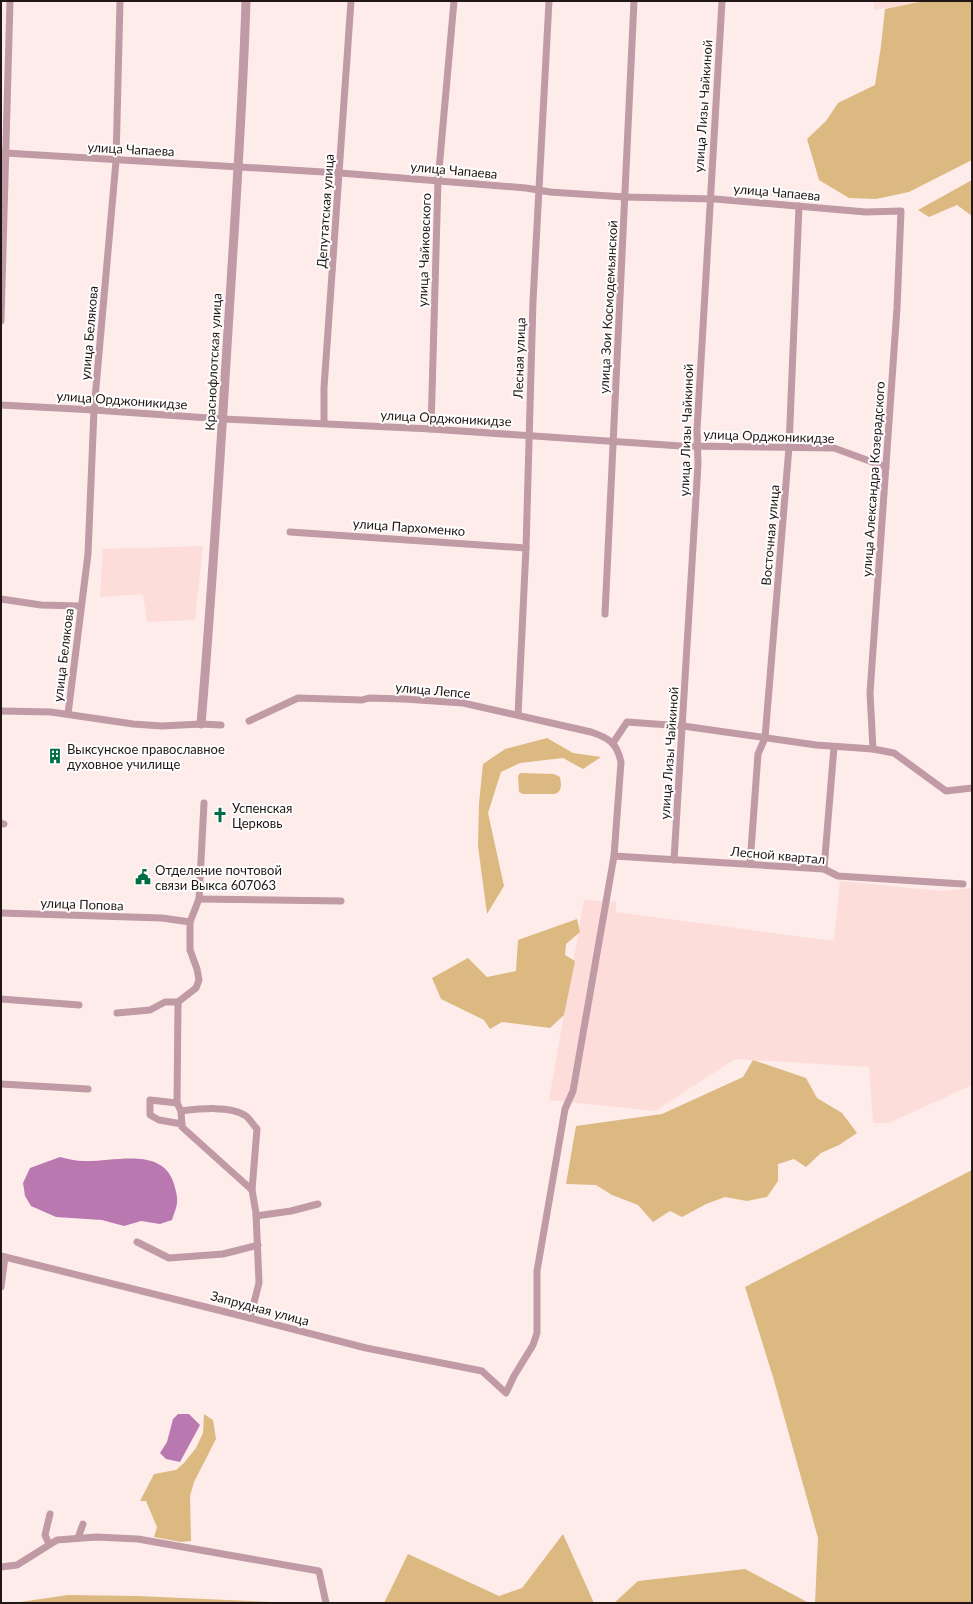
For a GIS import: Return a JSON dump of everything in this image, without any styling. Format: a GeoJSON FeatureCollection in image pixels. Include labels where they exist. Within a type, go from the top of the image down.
{"type":"FeatureCollection","features":[{"type":"Feature","properties":{"kind":"street"},"geometry":{"type":"LineString","coordinates":[[1,321],[5,153],[10,63],[10,1]]}},
{"type":"Feature","properties":{"kind":"street","name":"улица Белякова"},"geometry":{"type":"LineString","coordinates":[[68,714],[80,606],[88,554],[94,410],[116,161],[120,1]]}},
{"type":"Feature","properties":{"kind":"street","name":"Краснофлотская улица"},"geometry":{"type":"LineString","coordinates":[[201,724],[223,419],[246,1]]}},
{"type":"Feature","properties":{"kind":"street","name":"Депутатская улица"},"geometry":{"type":"LineString","coordinates":[[324,423],[324,388],[351,1]]}},
{"type":"Feature","properties":{"kind":"street","name":"улица Чайковского"},"geometry":{"type":"LineString","coordinates":[[431,429],[438,181],[454,1]]}},
{"type":"Feature","properties":{"kind":"street","name":"Лесная улица"},"geometry":{"type":"LineString","coordinates":[[518,715],[526,548],[534,288],[549,1]]}},
{"type":"Feature","properties":{"kind":"street","name":"улица Зои Космодемьянской"},"geometry":{"type":"LineString","coordinates":[[605,614],[634,1]]}},
{"type":"Feature","properties":{"kind":"street","name":"улица Лизы Чайкиной"},"geometry":{"type":"LineString","coordinates":[[674,860],[683,726],[710,199],[722,1]]}},
{"type":"Feature","properties":{"kind":"street","name":"улица Чапаева"},"geometry":{"type":"LineString","coordinates":[[5,153],[116,161],[238,166],[340,173],[550,192],[625,197],[690,200],[710,199],[866,212],[901,211]]}},
{"type":"Feature","properties":{"kind":"street","name":"Восточная улица"},"geometry":{"type":"LineString","coordinates":[[750,864],[758,754],[765,738],[789,447],[799,206]]}},
{"type":"Feature","properties":{"kind":"street","name":"улица Александра Козерадского"},"geometry":{"type":"LineString","coordinates":[[873,749],[870,693],[897,308],[901,211]]}},
{"type":"Feature","properties":{"kind":"street","name":"улица Орджоникидзе"},"geometry":{"type":"LineString","coordinates":[[1,405],[223,419],[431,429],[614,442],[697,446],[834,448],[886,467]]}},
{"type":"Feature","properties":{"kind":"street","name":"улица Пархоменко"},"geometry":{"type":"LineString","coordinates":[[290,532],[526,548]]}},
{"type":"Feature","properties":{"kind":"street"},"geometry":{"type":"LineString","coordinates":[[1,599],[41,605],[80,606]]}},
{"type":"Feature","properties":{"kind":"street","name":"улица Лепсе"},"geometry":{"type":"LineString","coordinates":[[249,721],[298,698],[437,700],[463,703],[591,732],[613,743]]}},
{"type":"Feature","properties":{"kind":"street"},"geometry":{"type":"LineString","coordinates":[[1,711],[68,714],[162,726],[201,724],[221,725]]}},
{"type":"Feature","properties":{"kind":"street"},"geometry":{"type":"LineString","coordinates":[[614,856],[621,762],[619,754],[613,743],[627,722],[683,726],[834,747],[873,749],[894,753],[946,791],[972,788]]}},
{"type":"Feature","properties":{"kind":"street"},"geometry":{"type":"LineString","coordinates":[[824,869],[834,747]]}},
{"type":"Feature","properties":{"kind":"street"},"geometry":{"type":"LineString","coordinates":[[117,1013],[150,1010],[165,1002],[178,1002],[196,988],[199,980],[197,969],[190,950],[190,922],[199,899],[204,803]]}},
{"type":"Feature","properties":{"kind":"street","name":"Лесной квартал"},"geometry":{"type":"LineString","coordinates":[[614,856],[824,869],[838,876],[963,884]]}},
{"type":"Feature","properties":{"kind":"street","name":"Запрудная улица"},"geometry":{"type":"LineString","coordinates":[[3,1256],[366,1348],[482,1371],[506,1393],[533,1345],[537,1333],[537,1271],[565,1109],[572,1091],[614,856]]}},
{"type":"Feature","properties":{"kind":"street"},"geometry":{"type":"LineString","coordinates":[[199,899],[341,901]]}},
{"type":"Feature","properties":{"kind":"street","name":"улица Попова"},"geometry":{"type":"LineString","coordinates":[[1,913],[162,918],[190,922]]}},
{"type":"Feature","properties":{"kind":"street"},"geometry":{"type":"LineString","coordinates":[[1,999],[79,1005]]}},
{"type":"Feature","properties":{"kind":"street"},"geometry":{"type":"LineString","coordinates":[[178,1002],[177,1103],[181,1110],[182,1127],[252,1190]]}},
{"type":"Feature","properties":{"kind":"street"},"geometry":{"type":"LineString","coordinates":[[1,1084],[88,1089]]}},
{"type":"Feature","properties":{"kind":"street"},"geometry":{"type":"LineString","coordinates":[[177,1103],[150,1100],[150,1116],[158,1120],[182,1124]]}},
{"type":"Feature","properties":{"kind":"street"},"geometry":{"type":"LineString","coordinates":[[181,1110],[204,1108],[226,1109],[246,1116],[257,1129],[252,1190],[256,1216],[259,1283],[250,1318]]}},
{"type":"Feature","properties":{"kind":"street"},"geometry":{"type":"LineString","coordinates":[[256,1216],[291,1211],[318,1204]]}},
{"type":"Feature","properties":{"kind":"street"},"geometry":{"type":"LineString","coordinates":[[137,1242],[169,1258],[223,1254],[258,1245]]}},
{"type":"Feature","properties":{"kind":"street"},"geometry":{"type":"LineString","coordinates":[[1,1287],[3,1256]]}},
{"type":"Feature","properties":{"kind":"street"},"geometry":{"type":"LineString","coordinates":[[49,1544],[45,1535],[50,1514]]}},
{"type":"Feature","properties":{"kind":"street"},"geometry":{"type":"LineString","coordinates":[[78,1538],[83,1524]]}},
{"type":"Feature","properties":{"kind":"street"},"geometry":{"type":"LineString","coordinates":[[1,1567],[17,1565],[57,1540],[96,1537],[138,1538],[319,1571],[326,1603]]}},
{"type":"Feature","properties":{"kind":"shaded area"},"geometry":{"type":"Polygon","coordinates":[[[874,1],[930,1],[874,10],[874,1]]]}},
{"type":"Feature","properties":{"kind":"shaded area"},"geometry":{"type":"Polygon","coordinates":[[[924,1],[972,1],[972,160],[909,192],[876,199],[849,198],[819,180],[807,139],[826,121],[838,103],[875,85],[885,9],[924,1]]]}},
{"type":"Feature","properties":{"kind":"shaded area"},"geometry":{"type":"Polygon","coordinates":[[[972,180],[972,216],[957,205],[929,217],[918,210],[972,180]]]}},
{"type":"Feature","properties":{"kind":"shaded area"},"geometry":{"type":"Polygon","coordinates":[[[203,546],[195,620],[147,622],[143,594],[100,597],[103,549],[203,546]]]}},
{"type":"Feature","properties":{"kind":"shaded area"},"geometry":{"type":"Polygon","coordinates":[[[547,738],[573,753],[601,757],[583,769],[563,758],[520,763],[501,772],[488,813],[504,886],[487,914],[478,846],[479,803],[483,764],[505,749],[547,738]]]}},
{"type":"Feature","properties":{"kind":"shaded area"},"geometry":{"type":"Polygon","coordinates":[[[520,773],[554,774],[560,777],[560,789],[558,793],[555,794],[523,794],[519,792],[518,776],[520,773]]]}},
{"type":"Feature","properties":{"kind":"shaded area"},"geometry":{"type":"Polygon","coordinates":[[[840,881],[942,891],[972,888],[972,1085],[889,1123],[873,1123],[869,1067],[735,1059],[655,1111],[549,1100],[584,900],[616,902],[616,912],[834,941],[840,881]]]}},
{"type":"Feature","properties":{"kind":"shaded area"},"geometry":{"type":"Polygon","coordinates":[[[577,919],[580,932],[566,944],[565,955],[575,961],[564,1015],[550,1028],[502,1022],[490,1029],[484,1020],[441,999],[432,978],[468,958],[487,977],[516,971],[518,940],[577,919]]]}},
{"type":"Feature","properties":{"kind":"shaded area"},"geometry":{"type":"Polygon","coordinates":[[[753,1060],[806,1078],[817,1098],[842,1113],[857,1133],[839,1145],[821,1153],[806,1167],[794,1159],[778,1164],[778,1181],[767,1197],[747,1201],[725,1197],[706,1204],[682,1217],[670,1211],[653,1222],[638,1205],[612,1195],[596,1185],[566,1184],[576,1126],[662,1114],[743,1077],[753,1060]]]}},
{"type":"Feature","properties":{"kind":"shaded area"},"geometry":{"type":"Polygon","coordinates":[[[60,1157],[84,1161],[123,1159],[149,1160],[160,1165],[168,1172],[176,1190],[176,1210],[172,1220],[160,1224],[141,1221],[124,1226],[102,1220],[56,1217],[31,1206],[25,1196],[23,1183],[30,1168],[60,1157]]]}},
{"type":"Feature","properties":{"kind":"shaded area"},"geometry":{"type":"Polygon","coordinates":[[[972,1170],[972,1603],[815,1603],[818,1538],[773,1377],[745,1287],[972,1170]]]}},
{"type":"Feature","properties":{"kind":"shaded area"},"geometry":{"type":"Polygon","coordinates":[[[178,1414],[189,1414],[200,1425],[180,1462],[166,1459],[160,1453],[167,1442],[173,1419],[178,1414]]]}},
{"type":"Feature","properties":{"kind":"shaded area"},"geometry":{"type":"Polygon","coordinates":[[[204,1414],[213,1420],[216,1439],[194,1482],[190,1496],[191,1541],[181,1542],[154,1537],[157,1527],[146,1501],[140,1501],[154,1474],[176,1470],[184,1463],[196,1448],[203,1433],[204,1414]]]}},
{"type":"Feature","properties":{"kind":"shaded area"},"geometry":{"type":"Polygon","coordinates":[[[563,1534],[594,1603],[384,1603],[408,1554],[499,1596],[522,1588],[563,1534]]]}},
{"type":"Feature","properties":{"kind":"shaded area"},"geometry":{"type":"Polygon","coordinates":[[[745,1569],[809,1603],[614,1603],[638,1581],[745,1569]]]}},
{"type":"Feature","properties":{"kind":"shaded area"},"geometry":{"type":"Polygon","coordinates":[[[68,1595],[137,1596],[296,1603],[13,1603],[68,1595]]]}},
{"type":"Feature","properties":{"kind":"place","name":"Выксунское православное духовное училище"},"geometry":{"type":"Point","coordinates":[55,756]}},
{"type":"Feature","properties":{"kind":"place","name":"Успенская Церковь"},"geometry":{"type":"Point","coordinates":[220,815]}},
{"type":"Feature","properties":{"kind":"place","name":"Отделение почтовой связи Выкса 607063"},"geometry":{"type":"Point","coordinates":[143,877]}}]}
